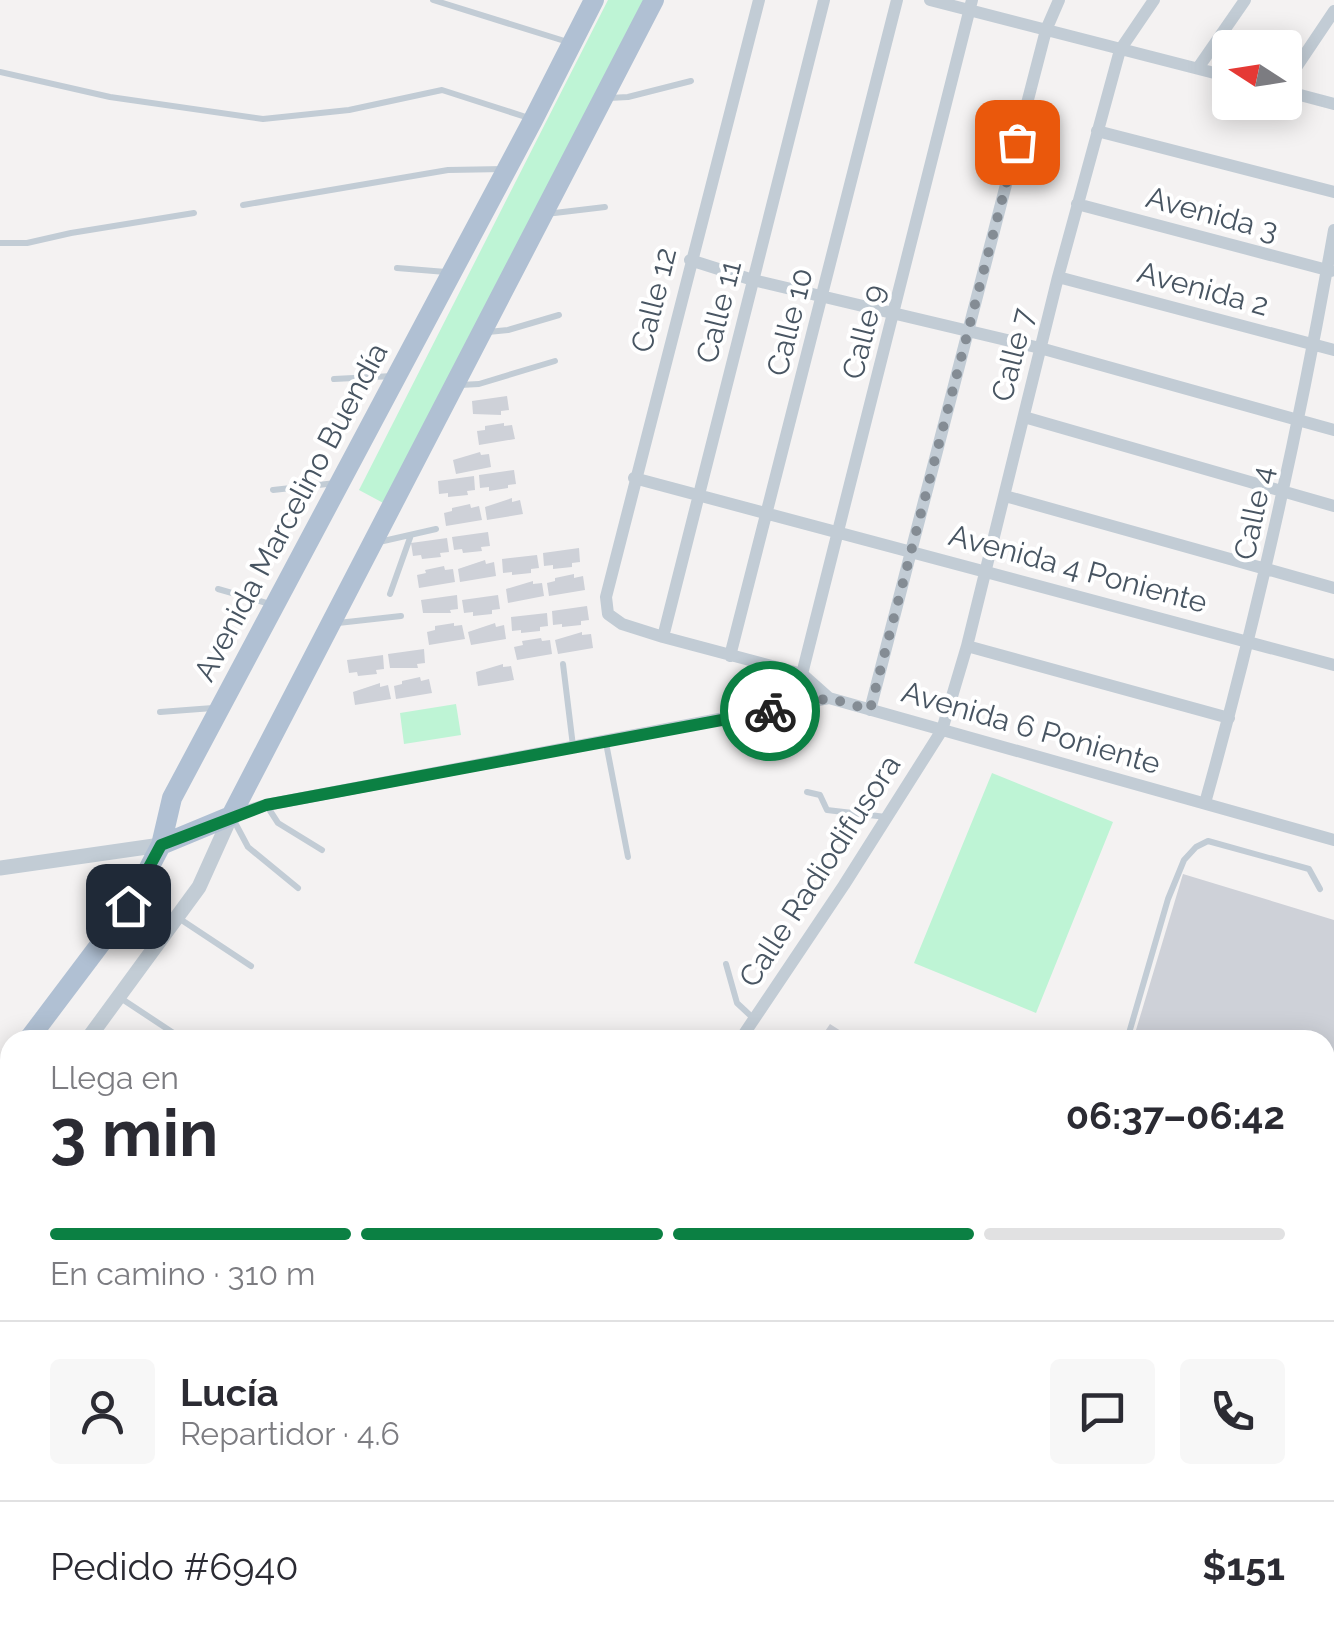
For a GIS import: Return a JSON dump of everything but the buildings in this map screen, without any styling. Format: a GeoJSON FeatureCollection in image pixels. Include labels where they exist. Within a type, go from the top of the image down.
{"type":"FeatureCollection","features":[{"type":"Feature","properties":{"kind":"main road"},"geometry":{"type":"LineString","coordinates":[[161,845],[232,816],[654,0]]}},
{"type":"Feature","properties":{"kind":"main road","name":"Avenida Marcelino Buendía"},"geometry":{"type":"LineString","coordinates":[[35,1030],[128,906],[161,845],[172,798],[507,170],[572,44],[586,3]]}},
{"type":"Feature","properties":{"kind":"street","name":"Calle 12"},"geometry":{"type":"LineString","coordinates":[[608,614],[606,597],[634,478],[759,0]]}},
{"type":"Feature","properties":{"kind":"street","name":"Calle 11"},"geometry":{"type":"LineString","coordinates":[[663,637],[824,0]]}},
{"type":"Feature","properties":{"kind":"street","name":"Calle 10"},"geometry":{"type":"LineString","coordinates":[[730,656],[896,0]]}},
{"type":"Feature","properties":{"kind":"street"},"geometry":{"type":"LineString","coordinates":[[930,0],[970,5],[1046,30],[1212,72]]}},
{"type":"Feature","properties":{"kind":"street"},"geometry":{"type":"LineString","coordinates":[[870,710],[1046,30],[1059,0]]}},
{"type":"Feature","properties":{"kind":"street","name":"Calle 7"},"geometry":{"type":"LineString","coordinates":[[942,730],[967,646],[1096,131],[1120,50],[1154,0]]}},
{"type":"Feature","properties":{"kind":"street"},"geometry":{"type":"LineString","coordinates":[[1198,68],[1245,0]]}},
{"type":"Feature","properties":{"kind":"street","name":"Calle 9"},"geometry":{"type":"LineString","coordinates":[[802,674],[970,5]]}},
{"type":"Feature","properties":{"kind":"street"},"geometry":{"type":"LineString","coordinates":[[1302,61],[1334,11]]}},
{"type":"Feature","properties":{"kind":"street"},"geometry":{"type":"LineString","coordinates":[[1302,93],[1334,104]]}},
{"type":"Feature","properties":{"kind":"street"},"geometry":{"type":"LineString","coordinates":[[1096,131],[1334,192]]}},
{"type":"Feature","properties":{"kind":"street","name":"Avenida 3"},"geometry":{"type":"LineString","coordinates":[[1077,204],[1330,271]]}},
{"type":"Feature","properties":{"kind":"street","name":"Calle 4"},"geometry":{"type":"LineString","coordinates":[[1205,803],[1268,569],[1330,271],[1334,230]]}},
{"type":"Feature","properties":{"kind":"street"},"geometry":{"type":"LineString","coordinates":[[690,260],[753,280],[1040,348],[1334,430]]}},
{"type":"Feature","properties":{"kind":"street","name":"Avenida 2"},"geometry":{"type":"LineString","coordinates":[[1058,277],[1334,350]]}},
{"type":"Feature","properties":{"kind":"street"},"geometry":{"type":"LineString","coordinates":[[1024,417],[1334,506]]}},
{"type":"Feature","properties":{"kind":"street","name":"Avenida 4 Poniente"},"geometry":{"type":"LineString","coordinates":[[634,478],[1334,665]]}},
{"type":"Feature","properties":{"kind":"street"},"geometry":{"type":"LineString","coordinates":[[1004,496],[1334,588]]}},
{"type":"Feature","properties":{"kind":"street","name":"Avenida 6 Poniente"},"geometry":{"type":"LineString","coordinates":[[608,614],[622,624],[663,637],[802,674],[829,698],[1334,840]]}},
{"type":"Feature","properties":{"kind":"street"},"geometry":{"type":"LineString","coordinates":[[967,646],[1229,718]]}},
{"type":"Feature","properties":{"kind":"street"},"geometry":{"type":"LineString","coordinates":[[94,1030],[199,888],[232,816],[266,805],[829,698]]}},
{"type":"Feature","properties":{"kind":"street","name":"Calle Radiodifusora"},"geometry":{"type":"LineString","coordinates":[[746,1030],[942,730]]}},
{"type":"Feature","properties":{"kind":"street"},"geometry":{"type":"LineString","coordinates":[[0,868],[161,845]]}},
{"type":"Feature","properties":{"kind":"lane"},"geometry":{"type":"LineString","coordinates":[[434,0],[572,44]]}},
{"type":"Feature","properties":{"kind":"lane"},"geometry":{"type":"LineString","coordinates":[[0,72],[110,96],[263,119],[349,110],[442,90],[533,120]]}},
{"type":"Feature","properties":{"kind":"lane"},"geometry":{"type":"LineString","coordinates":[[602,99],[690,82]]}},
{"type":"Feature","properties":{"kind":"lane"},"geometry":{"type":"LineString","coordinates":[[243,206],[448,170],[507,170]]}},
{"type":"Feature","properties":{"kind":"lane"},"geometry":{"type":"LineString","coordinates":[[542,214],[604,207]]}},
{"type":"Feature","properties":{"kind":"lane"},"geometry":{"type":"LineString","coordinates":[[0,243],[56,238],[71,232],[194,213]]}},
{"type":"Feature","properties":{"kind":"lane"},"geometry":{"type":"LineString","coordinates":[[397,268],[453,272]]}},
{"type":"Feature","properties":{"kind":"lane"},"geometry":{"type":"LineString","coordinates":[[481,333],[508,330],[559,314]]}},
{"type":"Feature","properties":{"kind":"lane"},"geometry":{"type":"LineString","coordinates":[[454,385],[478,384],[555,361]]}},
{"type":"Feature","properties":{"kind":"lane"},"geometry":{"type":"LineString","coordinates":[[334,378],[398,376]]}},
{"type":"Feature","properties":{"kind":"lane"},"geometry":{"type":"LineString","coordinates":[[273,490],[342,482]]}},
{"type":"Feature","properties":{"kind":"lane"},"geometry":{"type":"LineString","coordinates":[[372,543],[436,529]]}},
{"type":"Feature","properties":{"kind":"lane"},"geometry":{"type":"LineString","coordinates":[[390,594],[411,535]]}},
{"type":"Feature","properties":{"kind":"lane"},"geometry":{"type":"LineString","coordinates":[[218,589],[276,606]]}},
{"type":"Feature","properties":{"kind":"lane"},"geometry":{"type":"LineString","coordinates":[[330,624],[401,616]]}},
{"type":"Feature","properties":{"kind":"lane"},"geometry":{"type":"LineString","coordinates":[[563,664],[574,748]]}},
{"type":"Feature","properties":{"kind":"lane"},"geometry":{"type":"LineString","coordinates":[[160,712],[221,707]]}},
{"type":"Feature","properties":{"kind":"lane"},"geometry":{"type":"LineString","coordinates":[[606,742],[628,856]]}},
{"type":"Feature","properties":{"kind":"lane"},"geometry":{"type":"LineString","coordinates":[[807,792],[820,795],[827,810],[887,817]]}},
{"type":"Feature","properties":{"kind":"lane"},"geometry":{"type":"LineString","coordinates":[[266,805],[278,823],[322,850]]}},
{"type":"Feature","properties":{"kind":"lane"},"geometry":{"type":"LineString","coordinates":[[232,816],[248,847],[298,888]]}},
{"type":"Feature","properties":{"kind":"lane"},"geometry":{"type":"LineString","coordinates":[[1129,1030],[1168,899],[1184,860],[1196,847],[1208,842],[1309,869],[1320,889]]}},
{"type":"Feature","properties":{"kind":"lane"},"geometry":{"type":"LineString","coordinates":[[177,916],[251,966]]}},
{"type":"Feature","properties":{"kind":"lane"},"geometry":{"type":"LineString","coordinates":[[726,964],[737,1003],[754,1018]]}},
{"type":"Feature","properties":{"kind":"lane"},"geometry":{"type":"LineString","coordinates":[[119,997],[169,1030]]}},
{"type":"Feature","properties":{"kind":"green space"},"geometry":{"type":"Polygon","coordinates":[[[608,0],[648,0],[387,505],[359,490],[608,0]]]}},
{"type":"Feature","properties":{"kind":"green space"},"geometry":{"type":"Polygon","coordinates":[[[456,704],[461,735],[404,744],[400,713],[456,704]]]}},
{"type":"Feature","properties":{"kind":"green space"},"geometry":{"type":"Polygon","coordinates":[[[992,773],[1113,822],[1036,1013],[914,963],[992,773]]]}},
{"type":"Feature","properties":{"kind":"way so far"},"geometry":{"type":"LineString","coordinates":[[770,711],[829,698],[870,710],[1017,142]]}},
{"type":"Feature","properties":{"kind":"route"},"geometry":{"type":"LineString","coordinates":[[128,906],[161,845],[266,805],[770,711]]}}]}
